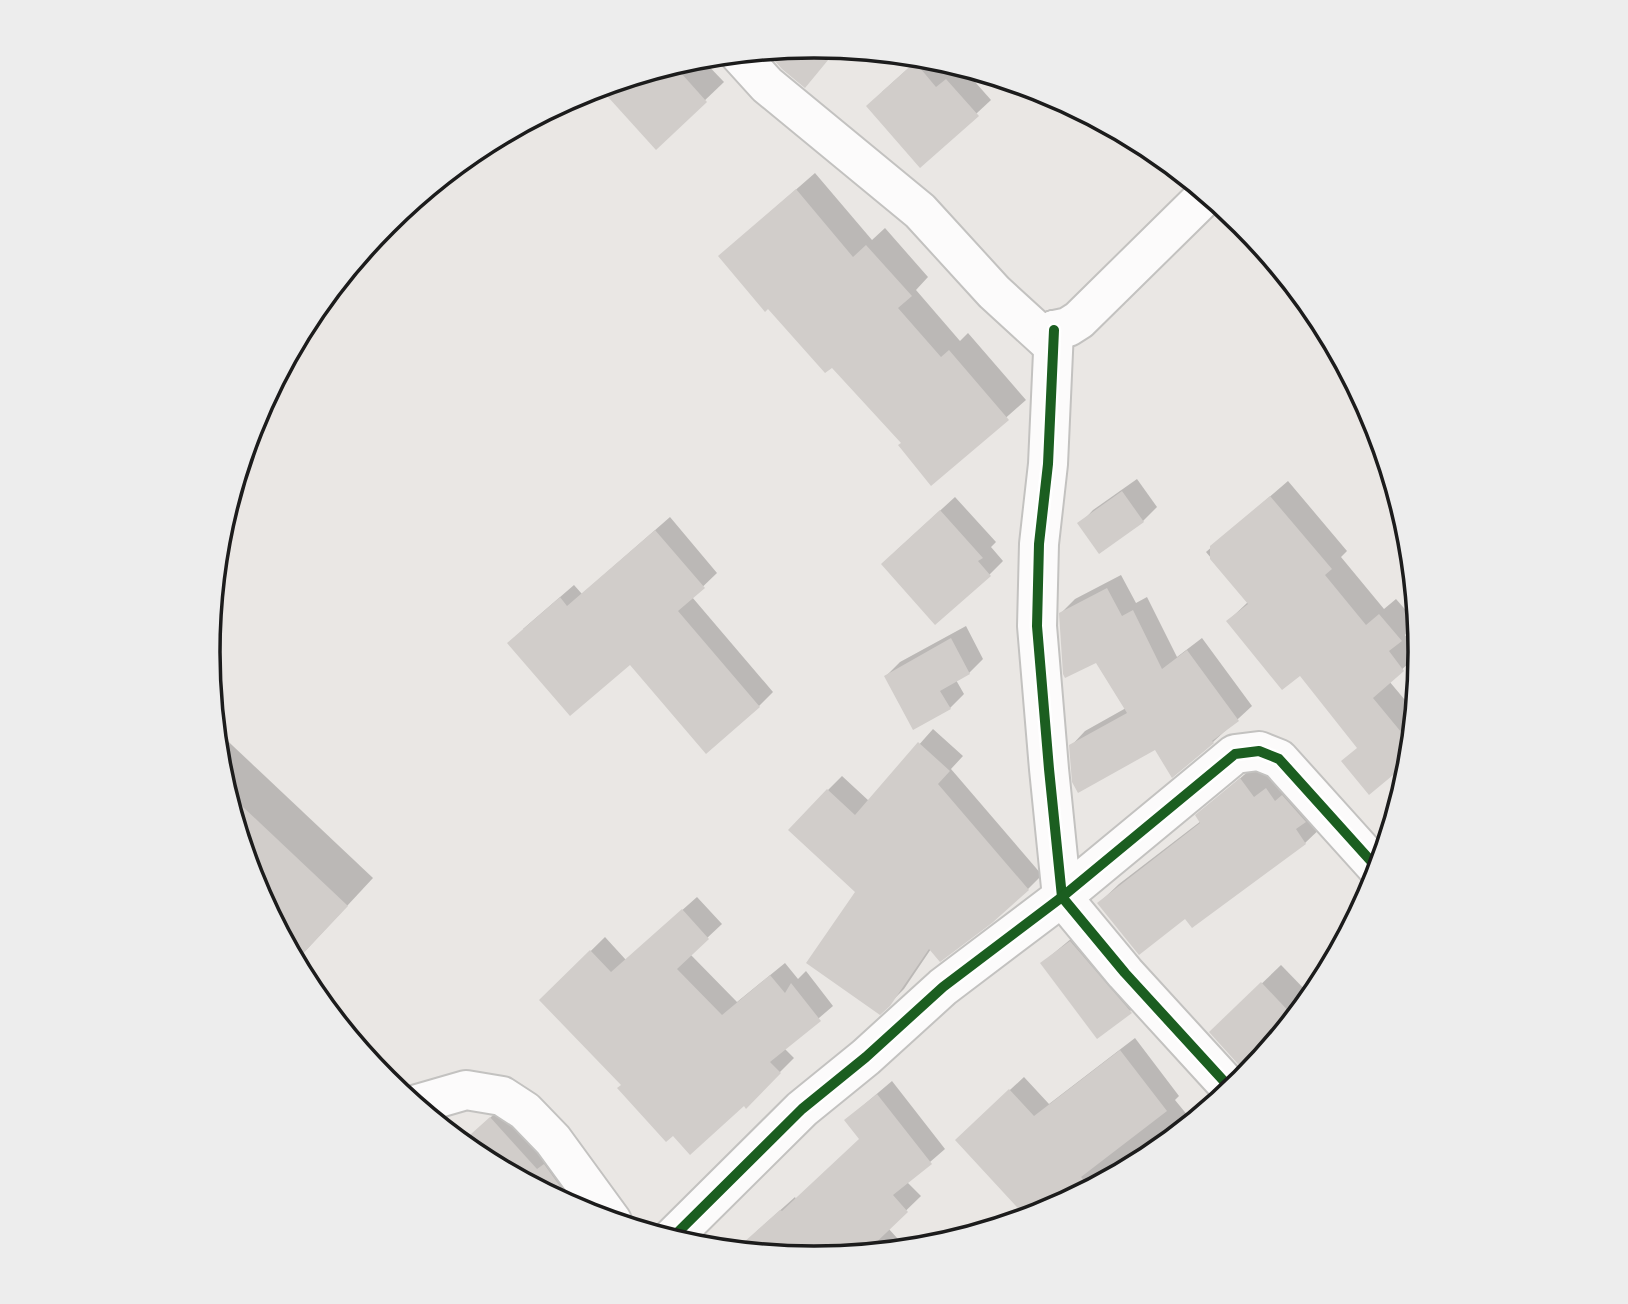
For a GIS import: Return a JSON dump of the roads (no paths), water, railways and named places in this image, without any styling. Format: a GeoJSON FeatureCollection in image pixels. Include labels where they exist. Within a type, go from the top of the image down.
{"type":"FeatureCollection","features":[{"type":"Feature","properties":{"kind":"street"},"geometry":{"type":"LineString","coordinates":[[746,62],[767,85],[920,211],[994,292],[1053,346],[1054,330]]}},
{"type":"Feature","properties":{"kind":"street"},"geometry":{"type":"LineString","coordinates":[[1054,330],[1068,327],[1079,320],[1201,201]]}},
{"type":"Feature","properties":{"kind":"street"},"geometry":{"type":"LineString","coordinates":[[1054,330],[1048,464],[1039,544],[1037,626],[1062,897],[1125,974],[1224,1081]]}},
{"type":"Feature","properties":{"kind":"street"},"geometry":{"type":"LineString","coordinates":[[679,1231],[802,1109],[866,1057],[943,987],[1062,897],[1236,754],[1259,751],[1279,760],[1370,860]]}},
{"type":"Feature","properties":{"kind":"street"},"geometry":{"type":"LineString","coordinates":[[425,1102],[467,1090],[502,1096],[525,1111],[553,1140],[602,1207]]}}]}
